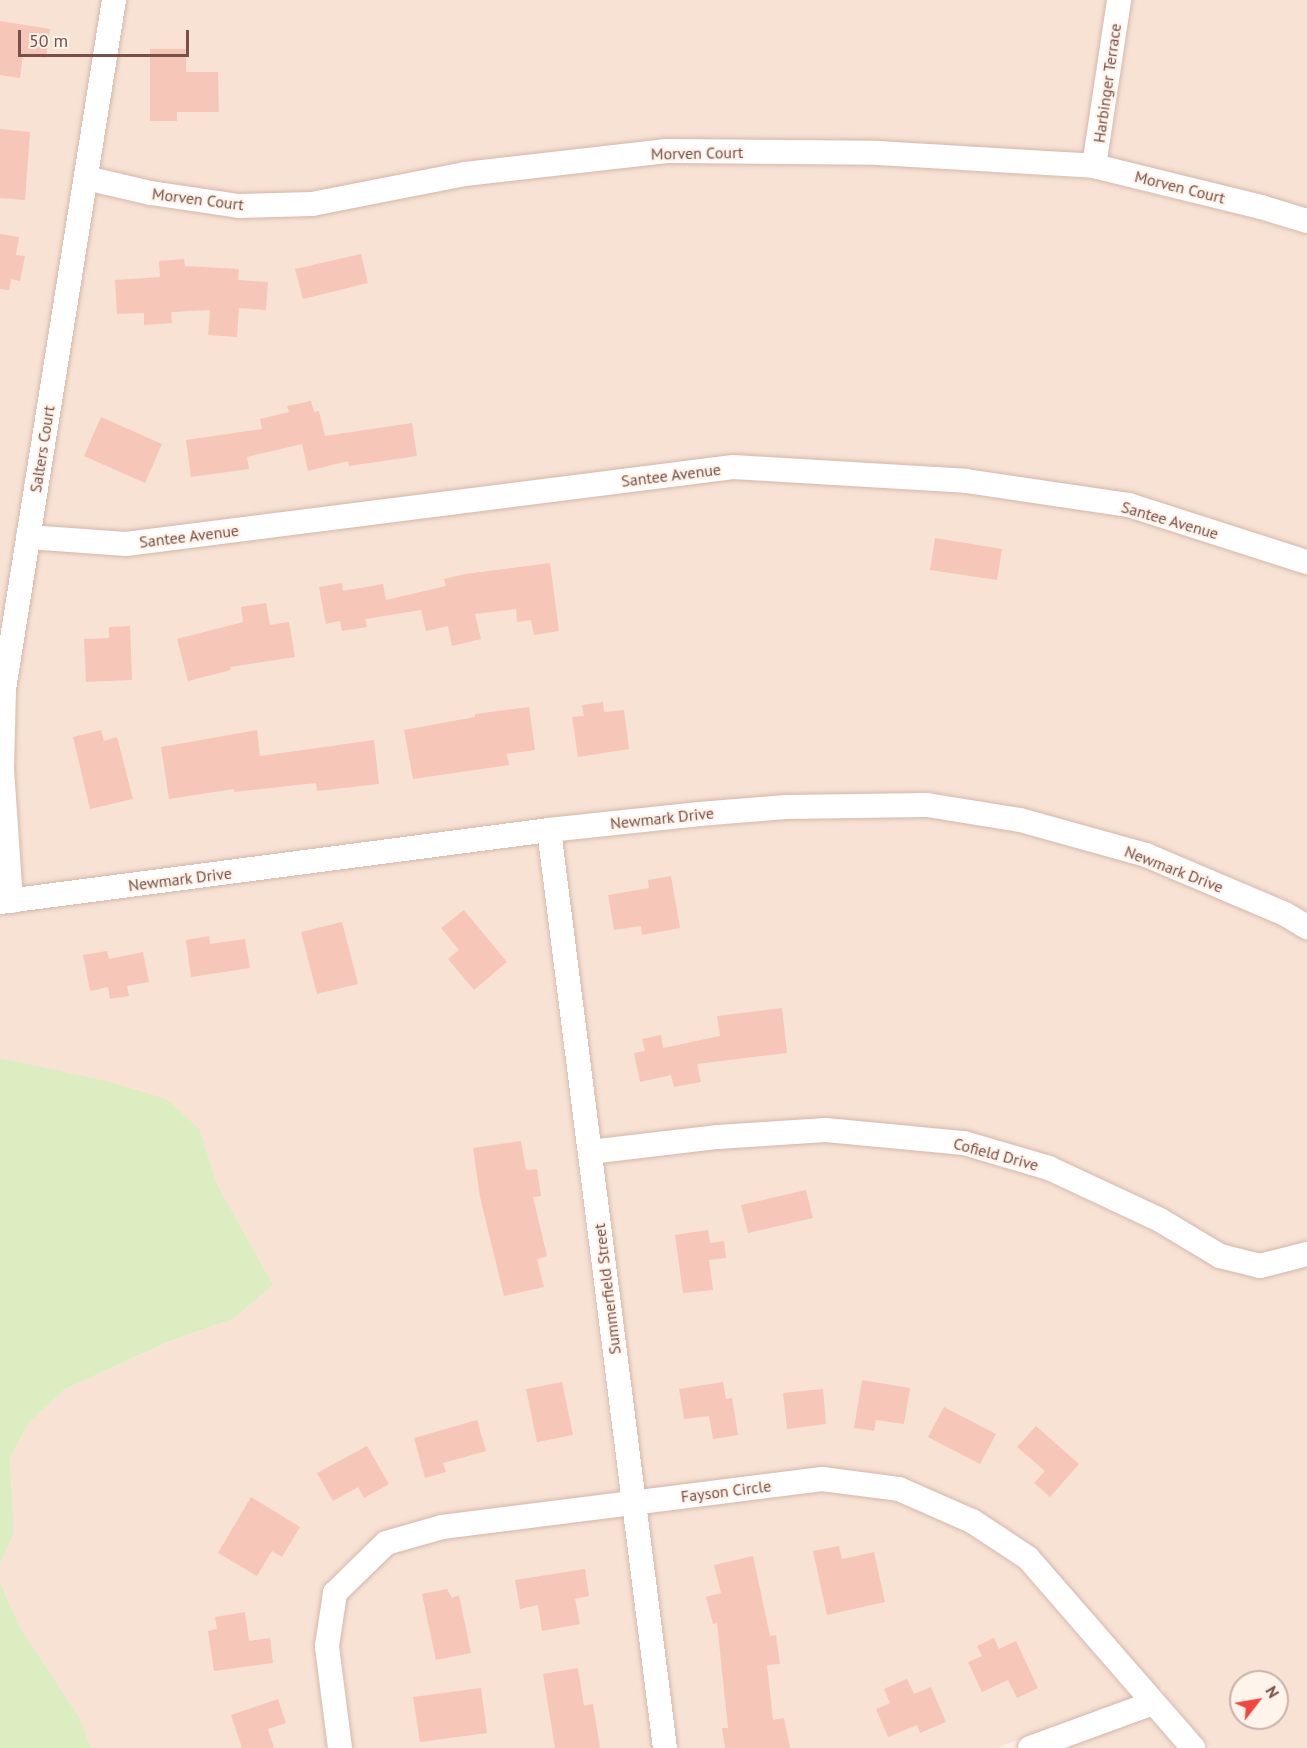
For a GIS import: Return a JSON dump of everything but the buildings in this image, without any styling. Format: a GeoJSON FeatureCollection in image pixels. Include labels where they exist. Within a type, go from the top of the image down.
{"type":"FeatureCollection","features":[{"type":"Feature","properties":{"kind":"street","name":"Salters Court"},"geometry":{"type":"LineString","coordinates":[[5,902],[2,770],[4,689],[114,0]]}},
{"type":"Feature","properties":{"kind":"street","name":"Harbinger Terrace"},"geometry":{"type":"LineString","coordinates":[[1095,166],[1119,0]]}},
{"type":"Feature","properties":{"kind":"street","name":"Morven Court"},"geometry":{"type":"LineString","coordinates":[[86,178],[151,193],[239,206],[312,204],[465,174],[667,151],[878,153],[1095,166],[1261,207],[1307,221]]}},
{"type":"Feature","properties":{"kind":"street","name":"Santee Avenue"},"geometry":{"type":"LineString","coordinates":[[28,537],[126,544],[733,467],[966,481],[1129,505],[1307,562]]}},
{"type":"Feature","properties":{"kind":"street","name":"Newmark Drive"},"geometry":{"type":"LineString","coordinates":[[5,902],[549,830],[786,807],[927,805],[1020,820],[1146,855],[1285,914],[1307,927]]}},
{"type":"Feature","properties":{"kind":"street","name":"Summerfield Street"},"geometry":{"type":"LineString","coordinates":[[549,830],[665,1748]]}},
{"type":"Feature","properties":{"kind":"street","name":"Cofield Drive"},"geometry":{"type":"LineString","coordinates":[[590,1152],[718,1137],[826,1130],[964,1143],[1049,1168],[1160,1220],[1220,1256],[1260,1266],[1307,1254]]}},
{"type":"Feature","properties":{"kind":"street","name":"Fayson Circle"},"geometry":{"type":"LineString","coordinates":[[340,1748],[327,1646],[335,1593],[386,1543],[442,1527],[822,1479],[900,1489],[972,1521],[1028,1558],[1193,1748]]}},
{"type":"Feature","properties":{"kind":"street"},"geometry":{"type":"LineString","coordinates":[[1030,1748],[1154,1703]]}},
{"type":"Feature","properties":{"kind":"shaded area"},"geometry":{"type":"Polygon","coordinates":[[[0,0],[101,0],[0,631],[0,0]]]}},
{"type":"Feature","properties":{"kind":"shaded area"},"geometry":{"type":"Polygon","coordinates":[[[127,0],[1106,0],[1084,153],[880,141],[669,139],[312,192],[241,194],[155,182],[100,168],[127,0]]]}},
{"type":"Feature","properties":{"kind":"shaded area"},"geometry":{"type":"Polygon","coordinates":[[[1132,0],[1307,0],[1307,208],[1109,157],[1132,0]]]}},
{"type":"Feature","properties":{"kind":"shaded area"},"geometry":{"type":"Polygon","coordinates":[[[666,163],[876,165],[1091,179],[1256,219],[1307,235],[1307,549],[1134,494],[970,469],[733,455],[128,532],[42,526],[96,193],[148,206],[236,218],[311,216],[466,186],[666,163]]]}},
{"type":"Feature","properties":{"kind":"shaded area"},"geometry":{"type":"Polygon","coordinates":[[[732,479],[963,493],[1125,517],[1307,575],[1307,912],[1291,902],[1152,844],[1024,808],[929,792],[787,795],[560,816],[23,887],[15,768],[17,689],[38,550],[127,556],[732,479]]]}},
{"type":"Feature","properties":{"kind":"shaded area"},"geometry":{"type":"Polygon","coordinates":[[[925,817],[1016,832],[1140,866],[1278,924],[1307,942],[1307,1239],[1299,1246],[1261,1254],[1226,1245],[1167,1209],[1056,1157],[967,1131],[826,1118],[718,1125],[601,1139],[563,841],[785,819],[925,817]]]}},
{"type":"Feature","properties":{"kind":"shaded area"},"geometry":{"type":"Polygon","coordinates":[[[537,844],[618,1492],[442,1515],[378,1534],[344,1565],[322,1593],[314,1649],[327,1748],[91,1748],[80,1719],[19,1626],[0,1582],[0,1564],[14,1533],[10,1458],[29,1422],[65,1389],[174,1340],[233,1319],[273,1285],[216,1182],[200,1130],[22,1063],[0,1058],[0,914],[537,844]]]}},
{"type":"Feature","properties":{"kind":"shaded area"},"geometry":{"type":"Polygon","coordinates":[[[824,1142],[960,1155],[1043,1180],[1153,1231],[1212,1266],[1255,1278],[1307,1268],[1307,1748],[1211,1748],[1165,1696],[1163,1687],[1159,1689],[1036,1548],[979,1510],[903,1477],[822,1467],[644,1489],[604,1162],[718,1149],[824,1142]]]}},
{"type":"Feature","properties":{"kind":"shaded area"},"geometry":{"type":"Polygon","coordinates":[[[821,1492],[894,1501],[965,1532],[1018,1567],[1132,1698],[996,1748],[678,1748],[648,1513],[821,1492]]]}},
{"type":"Feature","properties":{"kind":"shaded area"},"geometry":{"type":"Polygon","coordinates":[[[622,1516],[652,1748],[353,1748],[340,1645],[347,1597],[392,1553],[444,1539],[622,1516]]]}},
{"type":"Feature","properties":{"kind":"shaded area"},"geometry":{"type":"Polygon","coordinates":[[[1148,1717],[1176,1748],[1064,1748],[1148,1717]]]}},
{"type":"Feature","properties":{"kind":"green space"},"geometry":{"type":"Polygon","coordinates":[[[0,1058],[110,1082],[166,1099],[200,1130],[216,1182],[273,1285],[233,1319],[173,1340],[65,1389],[29,1422],[10,1458],[14,1533],[0,1564],[0,1058]]]}},
{"type":"Feature","properties":{"kind":"green space"},"geometry":{"type":"Polygon","coordinates":[[[0,1582],[19,1626],[80,1719],[91,1748],[0,1748],[0,1582]]]}}]}
